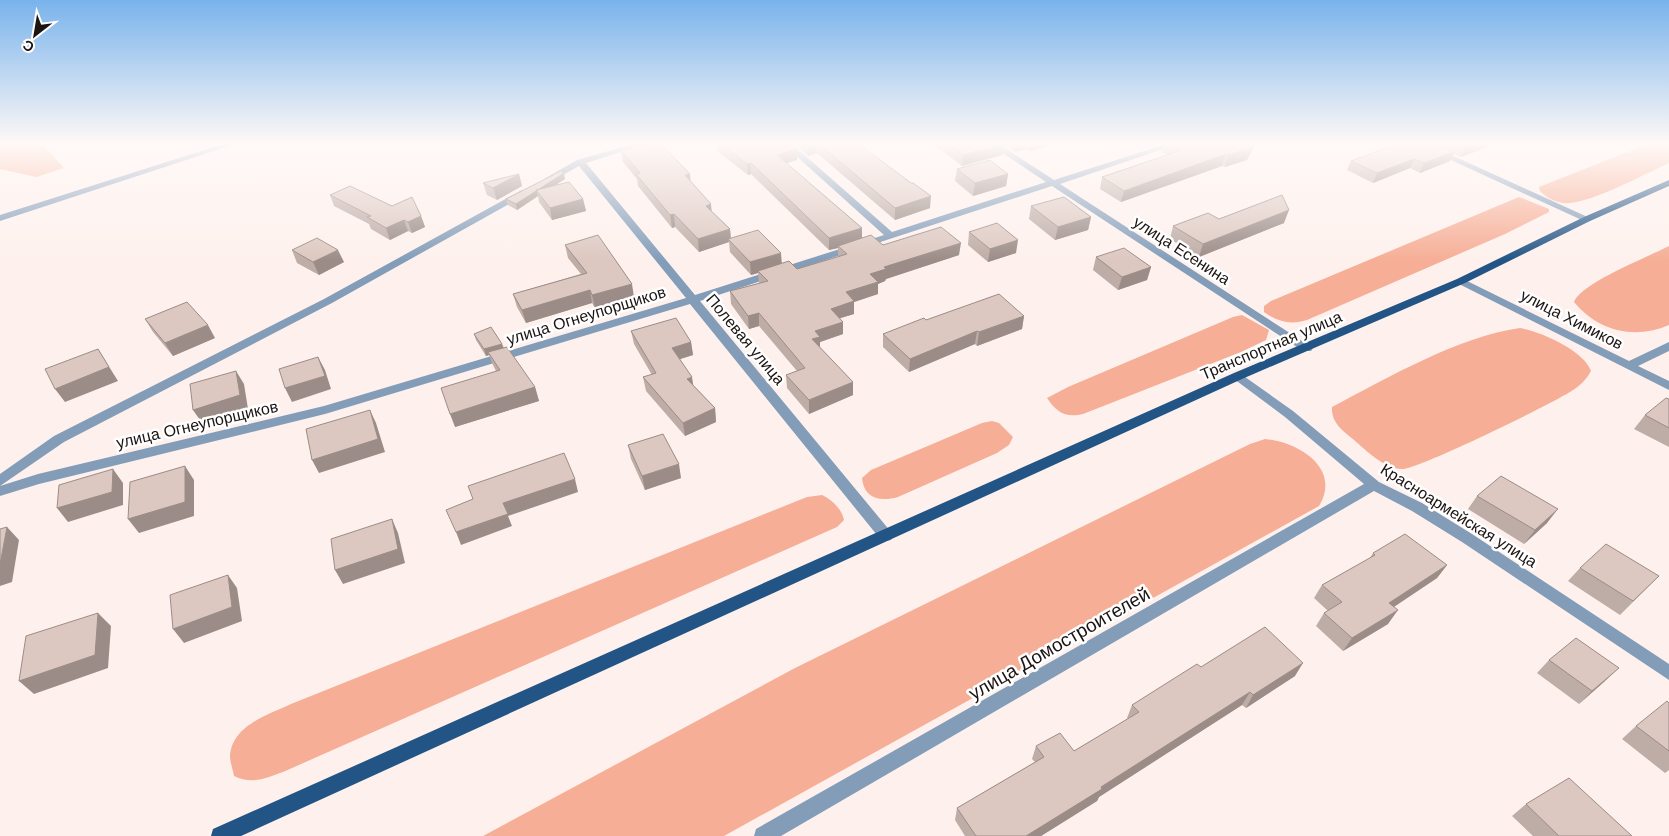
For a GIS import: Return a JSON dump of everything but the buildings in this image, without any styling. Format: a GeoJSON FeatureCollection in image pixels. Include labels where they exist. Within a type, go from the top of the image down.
{"type":"FeatureCollection","features":[{"type":"Feature","properties":{"kind":"main road","name":"Транспортная улица"},"geometry":{"type":"LineString","coordinates":[[220,836],[1238,376],[1461,281],[1587,219],[1669,183]]}},
{"type":"Feature","properties":{"kind":"street"},"geometry":{"type":"LineString","coordinates":[[0,218],[109,183]]}},
{"type":"Feature","properties":{"kind":"street"},"geometry":{"type":"LineString","coordinates":[[0,481],[59,439],[328,301],[475,217],[540,183]]}},
{"type":"Feature","properties":{"kind":"street","name":"Полевая улица"},"geometry":{"type":"LineString","coordinates":[[597,183],[844,482],[886,536]]}},
{"type":"Feature","properties":{"kind":"street"},"geometry":{"type":"LineString","coordinates":[[831,183],[891,236]]}},
{"type":"Feature","properties":{"kind":"street","name":"улица Огнеупорщиков"},"geometry":{"type":"LineString","coordinates":[[0,491],[38,479],[325,410],[692,300],[1055,183]]}},
{"type":"Feature","properties":{"kind":"street"},"geometry":{"type":"LineString","coordinates":[[1507,183],[1587,219]]}},
{"type":"Feature","properties":{"kind":"street","name":"улица Есенина"},"geometry":{"type":"LineString","coordinates":[[1052,184],[1306,348]]}},
{"type":"Feature","properties":{"kind":"street","name":"улица Химиков"},"geometry":{"type":"LineString","coordinates":[[1461,281],[1669,386]]}},
{"type":"Feature","properties":{"kind":"street"},"geometry":{"type":"LineString","coordinates":[[1628,366],[1669,346]]}},
{"type":"Feature","properties":{"kind":"street","name":"Красноармейская улица"},"geometry":{"type":"LineString","coordinates":[[1238,376],[1289,414],[1374,485],[1417,507],[1467,538],[1669,673]]}},
{"type":"Feature","properties":{"kind":"street","name":"улица Домостроителей"},"geometry":{"type":"LineString","coordinates":[[764,836],[1374,485]]}},
{"type":"Feature","properties":{"kind":"shaded area"},"geometry":{"type":"Polygon","coordinates":[[[1549,183],[1627,183],[1574,203],[1557,202],[1540,191],[1539,187],[1549,183]]]}},
{"type":"Feature","properties":{"kind":"shaded area"},"geometry":{"type":"Polygon","coordinates":[[[1519,197],[1549,209],[1549,212],[1505,234],[1307,320],[1285,322],[1264,312],[1264,306],[1271,301],[1519,197]]]}},
{"type":"Feature","properties":{"kind":"shaded area"},"geometry":{"type":"Polygon","coordinates":[[[1669,246],[1669,325],[1643,332],[1617,330],[1594,320],[1574,302],[1579,295],[1602,279],[1669,246]]]}},
{"type":"Feature","properties":{"kind":"shaded area"},"geometry":{"type":"Polygon","coordinates":[[[1242,315],[1269,330],[1266,340],[1241,352],[1083,414],[1067,415],[1062,413],[1047,398],[1068,387],[1233,317],[1242,315]]]}},
{"type":"Feature","properties":{"kind":"shaded area"},"geometry":{"type":"Polygon","coordinates":[[[1520,328],[1539,333],[1571,349],[1587,363],[1591,371],[1587,377],[1570,392],[1512,422],[1432,459],[1402,469],[1388,466],[1376,458],[1338,426],[1333,418],[1332,407],[1400,371],[1473,340],[1520,328]]]}},
{"type":"Feature","properties":{"kind":"shaded area"},"geometry":{"type":"Polygon","coordinates":[[[992,421],[999,423],[1013,437],[1009,445],[997,453],[898,497],[880,499],[866,491],[862,478],[871,470],[982,423],[992,421]]]}},
{"type":"Feature","properties":{"kind":"shaded area"},"geometry":{"type":"Polygon","coordinates":[[[1265,439],[1291,445],[1313,459],[1321,469],[1325,480],[1325,492],[1319,506],[724,836],[483,836],[795,668],[1250,444],[1265,439]]]}},
{"type":"Feature","properties":{"kind":"shaded area"},"geometry":{"type":"Polygon","coordinates":[[[822,495],[833,502],[841,512],[844,520],[837,527],[283,772],[253,780],[234,776],[230,758],[232,745],[244,729],[262,717],[807,497],[822,495]]]}}]}
